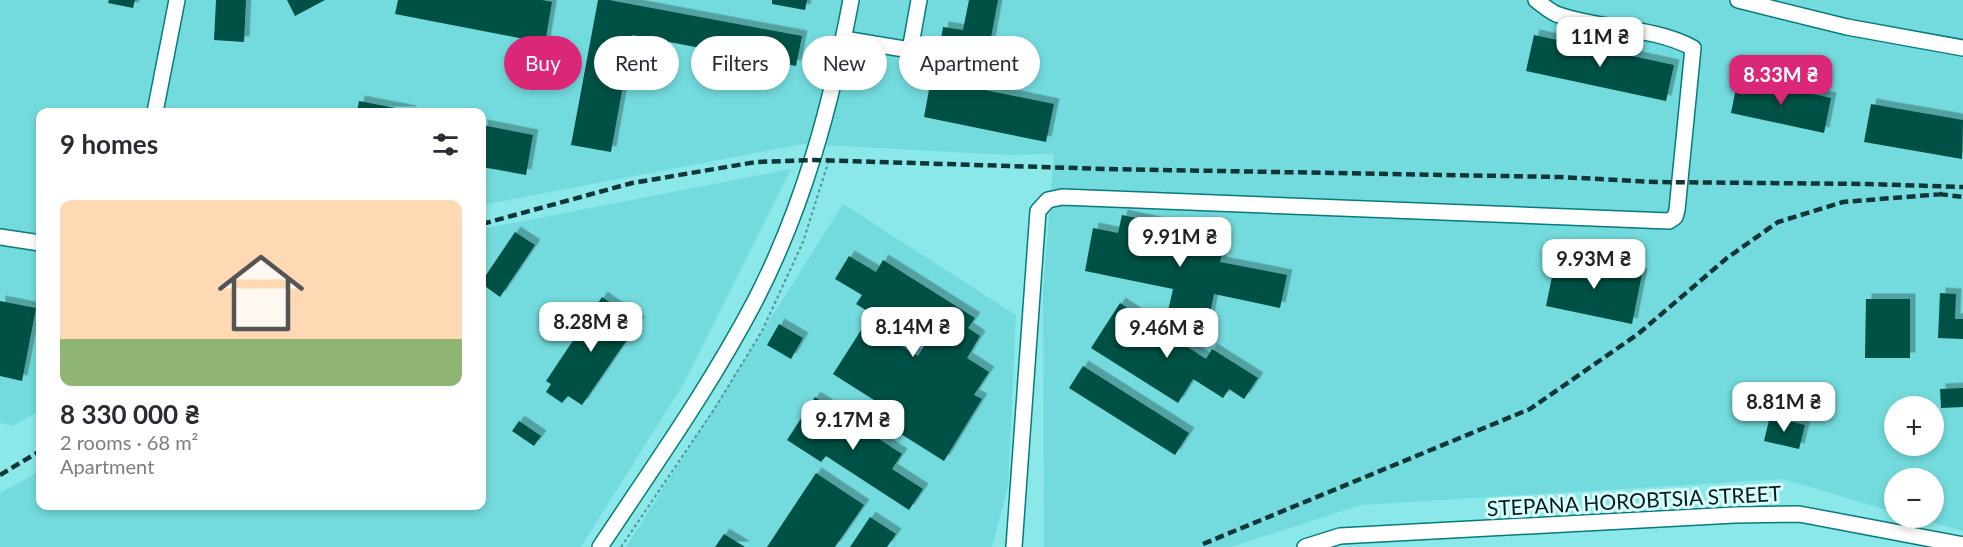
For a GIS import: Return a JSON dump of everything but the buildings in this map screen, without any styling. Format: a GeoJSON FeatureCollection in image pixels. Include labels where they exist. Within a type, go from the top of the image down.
{"type":"FeatureCollection","features":[{"type":"Feature","properties":{"kind":"street"},"geometry":{"type":"LineString","coordinates":[[156,108],[177,0]]}},
{"type":"Feature","properties":{"kind":"street"},"geometry":{"type":"LineString","coordinates":[[845,36],[851,0]]}},
{"type":"Feature","properties":{"kind":"street"},"geometry":{"type":"LineString","coordinates":[[887,46],[910,50],[919,0]]}},
{"type":"Feature","properties":{"kind":"street"},"geometry":{"type":"LineString","coordinates":[[1014,547],[1038,211],[1048,200],[1062,197],[1669,221],[1675,217],[1693,48],[1682,42],[1652,34],[1557,15],[1536,0]]}},
{"type":"Feature","properties":{"kind":"street"},"geometry":{"type":"LineString","coordinates":[[1738,0],[1848,27],[1963,48]]}},
{"type":"Feature","properties":{"kind":"street"},"geometry":{"type":"LineString","coordinates":[[600,547],[705,387],[754,302],[781,246],[814,160],[831,90]]}},
{"type":"Feature","properties":{"kind":"street"},"geometry":{"type":"LineString","coordinates":[[0,237],[36,242]]}},
{"type":"Feature","properties":{"kind":"street","name":"STEPANA HOROBTSIA STREET"},"geometry":{"type":"LineString","coordinates":[[1305,547],[1340,536],[1788,514],[1799,514],[1963,545]]}},
{"type":"Feature","properties":{"kind":"shaded area"},"geometry":{"type":"Polygon","coordinates":[[[0,0],[1963,0],[1963,531],[1944,526],[1944,468],[1884,468],[1884,509],[1783,479],[1361,505],[1231,547],[1044,547],[1043,291],[1054,154],[1009,155],[803,144],[486,204],[486,108],[36,108],[36,413],[13,426],[0,423],[0,0]]]}},
{"type":"Feature","properties":{"kind":"shaded area"},"geometry":{"type":"Polygon","coordinates":[[[791,169],[684,383],[581,547],[0,547],[0,493],[36,473],[36,510],[486,510],[486,228],[791,169]]]}},
{"type":"Feature","properties":{"kind":"shaded area"},"geometry":{"type":"Polygon","coordinates":[[[843,204],[1016,315],[1008,487],[992,547],[626,547],[843,204]]]}},
{"type":"Feature","properties":{"kind":"railway"},"geometry":{"type":"LineString","coordinates":[[486,223],[632,183],[756,162],[814,160],[1107,169],[1560,177],[1656,182],[1963,187]]}},
{"type":"Feature","properties":{"kind":"railway"},"geometry":{"type":"LineString","coordinates":[[1939,194],[1963,197]]}},
{"type":"Feature","properties":{"kind":"railway"},"geometry":{"type":"LineString","coordinates":[[1203,544],[1530,409],[1638,334],[1727,258],[1778,222],[1843,202],[1943,194]]}},
{"type":"Feature","properties":{"kind":"railway"},"geometry":{"type":"LineString","coordinates":[[0,475],[36,453]]}}]}
